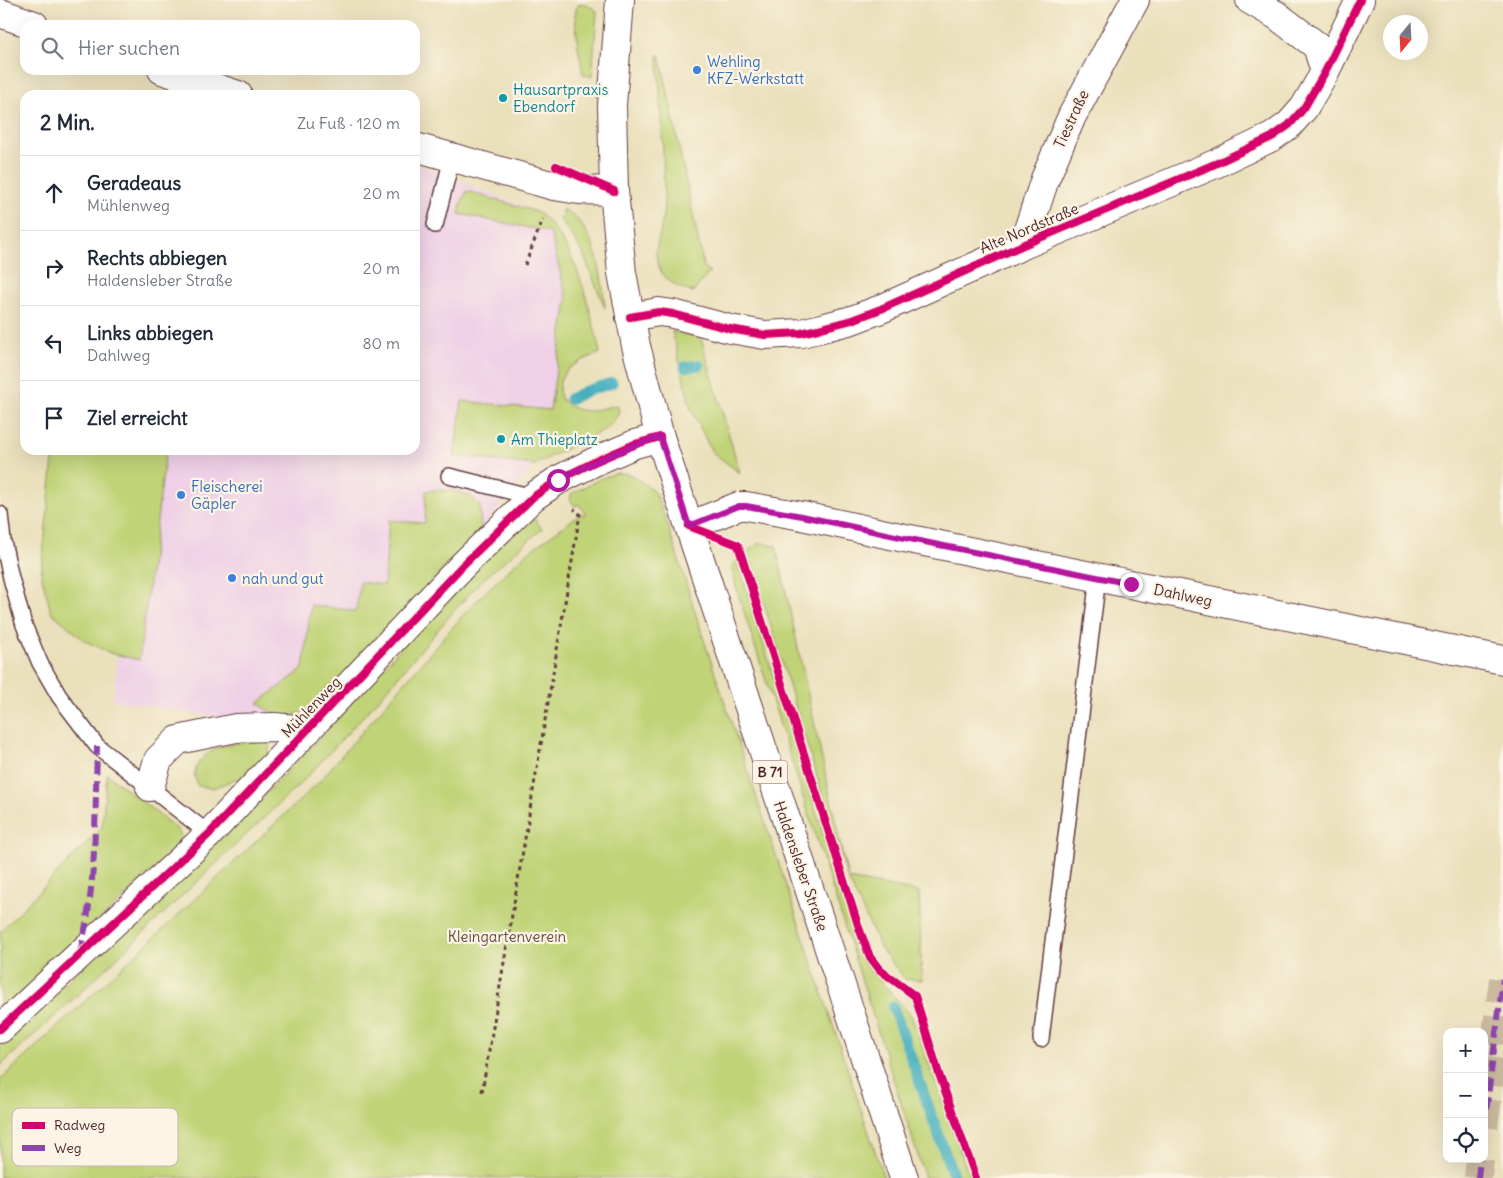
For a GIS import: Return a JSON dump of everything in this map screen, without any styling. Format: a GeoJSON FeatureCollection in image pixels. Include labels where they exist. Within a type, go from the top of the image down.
{"type":"FeatureCollection","features":[{"type":"Feature","properties":{"kind":"street","name":"Haldensleber Straße"},"geometry":{"type":"LineString","coordinates":[[620,0],[612,105],[614,191],[622,273],[636,346],[660,437],[904,1178]]}},
{"type":"Feature","properties":{"kind":"street","name":"Tiestraße"},"geometry":{"type":"LineString","coordinates":[[1023,245],[1045,179],[1072,116],[1135,0]]}},
{"type":"Feature","properties":{"kind":"street"},"geometry":{"type":"LineString","coordinates":[[1250,0],[1276,15],[1317,46],[1325,72]]}},
{"type":"Feature","properties":{"kind":"street","name":"Alte Nordstraße"},"geometry":{"type":"LineString","coordinates":[[630,317],[659,312],[765,336],[800,333],[835,325],[881,309],[1023,245],[1267,140],[1289,125],[1304,108],[1325,72],[1360,0]]}},
{"type":"Feature","properties":{"kind":"street"},"geometry":{"type":"LineString","coordinates":[[0,13],[20,20]]}},
{"type":"Feature","properties":{"kind":"street"},"geometry":{"type":"LineString","coordinates":[[177,75],[223,90]]}},
{"type":"Feature","properties":{"kind":"street"},"geometry":{"type":"LineString","coordinates":[[420,148],[554,186],[579,190],[614,191]]}},
{"type":"Feature","properties":{"kind":"street","name":"Mühlenweg"},"geometry":{"type":"LineString","coordinates":[[0,1029],[209,834],[463,565],[533,497],[558,480],[596,461],[635,444],[660,437]]}},
{"type":"Feature","properties":{"kind":"street","name":"Dahlweg"},"geometry":{"type":"LineString","coordinates":[[689,526],[739,506],[746,506],[1503,660]]}},
{"type":"Feature","properties":{"kind":"street"},"geometry":{"type":"LineString","coordinates":[[150,787],[158,760],[178,740],[236,728],[274,727],[308,730]]}},
{"type":"Feature","properties":{"kind":"lane"},"geometry":{"type":"LineString","coordinates":[[435,225],[452,158]]}},
{"type":"Feature","properties":{"kind":"lane"},"geometry":{"type":"LineString","coordinates":[[449,476],[533,497]]}},
{"type":"Feature","properties":{"kind":"lane"},"geometry":{"type":"LineString","coordinates":[[0,514],[3,541],[24,625],[40,663],[59,696],[98,746],[209,834]]}},
{"type":"Feature","properties":{"kind":"lane"},"geometry":{"type":"LineString","coordinates":[[1041,1039],[1098,577]]}},
{"type":"Feature","properties":{"kind":"path"},"geometry":{"type":"LineString","coordinates":[[525,265],[542,220],[547,217]]}},
{"type":"Feature","properties":{"kind":"path"},"geometry":{"type":"LineString","coordinates":[[482,1092],[580,514],[576,512]]}},
{"type":"Feature","properties":{"kind":"shaded area","name":"Am Thieplatz"},"geometry":{"type":"Polygon","coordinates":[[[420,165],[537,212],[562,240],[578,273],[588,301],[600,353],[576,363],[568,369],[559,384],[561,399],[579,410],[592,410],[617,405],[619,411],[608,428],[534,465],[481,529],[316,704],[247,722],[113,700],[142,455],[420,455],[420,165]]]}},
{"type":"Feature","properties":{"kind":"green space"},"geometry":{"type":"Polygon","coordinates":[[[580,3],[588,5],[597,11],[592,77],[583,74],[578,47],[575,15],[580,3]]]}},
{"type":"Feature","properties":{"kind":"green space"},"geometry":{"type":"Polygon","coordinates":[[[658,55],[660,55],[704,268],[710,272],[693,292],[677,286],[668,280],[661,271],[657,260],[656,251],[664,209],[663,144],[658,55]]]}},
{"type":"Feature","properties":{"kind":"green space"},"geometry":{"type":"Polygon","coordinates":[[[467,191],[537,212],[550,224],[562,240],[571,257],[586,296],[600,353],[569,368],[560,381],[561,399],[568,405],[581,410],[587,411],[617,405],[619,411],[608,428],[534,465],[454,456],[462,401],[550,410],[567,300],[550,232],[459,214],[461,203],[467,191]]]}},
{"type":"Feature","properties":{"kind":"green space"},"geometry":{"type":"Polygon","coordinates":[[[563,209],[583,227],[590,239],[599,266],[605,308],[582,251],[560,219],[563,209]]]}},
{"type":"Feature","properties":{"kind":"green space"},"geometry":{"type":"Polygon","coordinates":[[[672,331],[701,338],[740,473],[712,452],[691,409],[672,331]]]}},
{"type":"Feature","properties":{"kind":"green space"},"geometry":{"type":"Polygon","coordinates":[[[53,455],[165,455],[139,660],[110,653],[85,641],[51,612],[41,574],[53,455]]]}},
{"type":"Feature","properties":{"kind":"green space","name":"Kleingartenverein"},"geometry":{"type":"Polygon","coordinates":[[[617,473],[629,474],[651,488],[657,497],[884,1178],[0,1178],[0,1080],[317,784],[471,606],[523,556],[580,514],[586,515],[579,504],[575,506],[570,499],[571,494],[602,478],[617,473]]]}},
{"type":"Feature","properties":{"kind":"green space"},"geometry":{"type":"Polygon","coordinates":[[[426,491],[455,491],[471,496],[480,505],[481,529],[316,704],[301,713],[278,718],[258,703],[303,669],[311,605],[356,611],[360,582],[384,585],[389,520],[425,523],[426,491]]]}},
{"type":"Feature","properties":{"kind":"green space"},"geometry":{"type":"Polygon","coordinates":[[[535,519],[542,529],[481,581],[380,698],[306,778],[81,992],[0,1066],[0,1045],[262,797],[328,729],[387,663],[498,546],[535,519]]]}},
{"type":"Feature","properties":{"kind":"green space"},"geometry":{"type":"Polygon","coordinates":[[[759,543],[776,546],[848,879],[748,551],[759,543]]]}},
{"type":"Feature","properties":{"kind":"green space"},"geometry":{"type":"Polygon","coordinates":[[[737,560],[864,963],[911,1015],[970,1178],[925,1178],[736,587],[732,565],[737,560]]]}},
{"type":"Feature","properties":{"kind":"green space"},"geometry":{"type":"Polygon","coordinates":[[[270,742],[268,754],[257,767],[242,777],[213,788],[198,786],[195,770],[198,764],[211,751],[227,745],[270,742]]]}},
{"type":"Feature","properties":{"kind":"green space"},"geometry":{"type":"Polygon","coordinates":[[[107,774],[178,830],[181,835],[179,845],[0,1015],[0,932],[102,827],[107,774]]]}},
{"type":"Feature","properties":{"kind":"green space"},"geometry":{"type":"Polygon","coordinates":[[[848,879],[919,892],[922,980],[905,979],[881,949],[848,879]]]}},
{"type":"Feature","properties":{"kind":"waterway"},"geometry":{"type":"LineString","coordinates":[[685,367],[699,365]]}},
{"type":"Feature","properties":{"kind":"waterway"},"geometry":{"type":"LineString","coordinates":[[570,399],[586,391],[612,383]]}},
{"type":"Feature","properties":{"kind":"waterway"},"geometry":{"type":"LineString","coordinates":[[893,1007],[954,1178]]}},
{"type":"Feature","properties":{"kind":"tunnel"},"geometry":{"type":"LineString","coordinates":[[1485,1118],[1503,979]]}},
{"type":"Feature","properties":{"kind":"tunnel"},"geometry":{"type":"LineString","coordinates":[[1478,1178],[1480,1163]]}},
{"type":"Feature","properties":{"kind":"marked path"},"geometry":{"type":"LineString","coordinates":[[80,952],[90,901],[95,824],[97,746]]}},
{"type":"Feature","properties":{"kind":"marked path"},"geometry":{"type":"LineString","coordinates":[[1485,1118],[1503,979]]}},
{"type":"Feature","properties":{"kind":"marked path"},"geometry":{"type":"LineString","coordinates":[[1478,1178],[1480,1163]]}},
{"type":"Feature","properties":{"kind":"cycle path"},"geometry":{"type":"LineString","coordinates":[[630,317],[659,312],[730,329],[765,335],[801,333],[818,329],[852,320],[881,309],[1023,245],[1215,164],[1272,137],[1289,125],[1304,108],[1325,72],[1360,0]]}},
{"type":"Feature","properties":{"kind":"cycle path"},"geometry":{"type":"LineString","coordinates":[[556,166],[614,191]]}},
{"type":"Feature","properties":{"kind":"cycle path"},"geometry":{"type":"LineString","coordinates":[[0,1029],[209,834],[463,565],[533,497],[558,480],[596,461],[635,444],[660,437]]}},
{"type":"Feature","properties":{"kind":"cycle path"},"geometry":{"type":"LineString","coordinates":[[689,526],[738,545],[859,928],[870,957],[880,970],[915,996],[939,1074],[976,1178]]}},
{"type":"Feature","properties":{"kind":"place","name":"Wehling KFZ-Werkstatt"},"geometry":{"type":"Point","coordinates":[697,70]}},
{"type":"Feature","properties":{"kind":"place","name":"Hausartpraxis Ebendorf"},"geometry":{"type":"Point","coordinates":[503,98]}},
{"type":"Feature","properties":{"kind":"place","name":"Am Thieplatz"},"geometry":{"type":"Point","coordinates":[501,439]}},
{"type":"Feature","properties":{"kind":"place","name":"Fleischerei Gäpler"},"geometry":{"type":"Point","coordinates":[181,495]}},
{"type":"Feature","properties":{"kind":"place","name":"nah und gut"},"geometry":{"type":"Point","coordinates":[232,578]}},
{"type":"Feature","properties":{"kind":"route"},"geometry":{"type":"LineString","coordinates":[[558,480],[635,444],[660,437],[689,526],[739,506],[746,506],[1131,584]]}}]}
